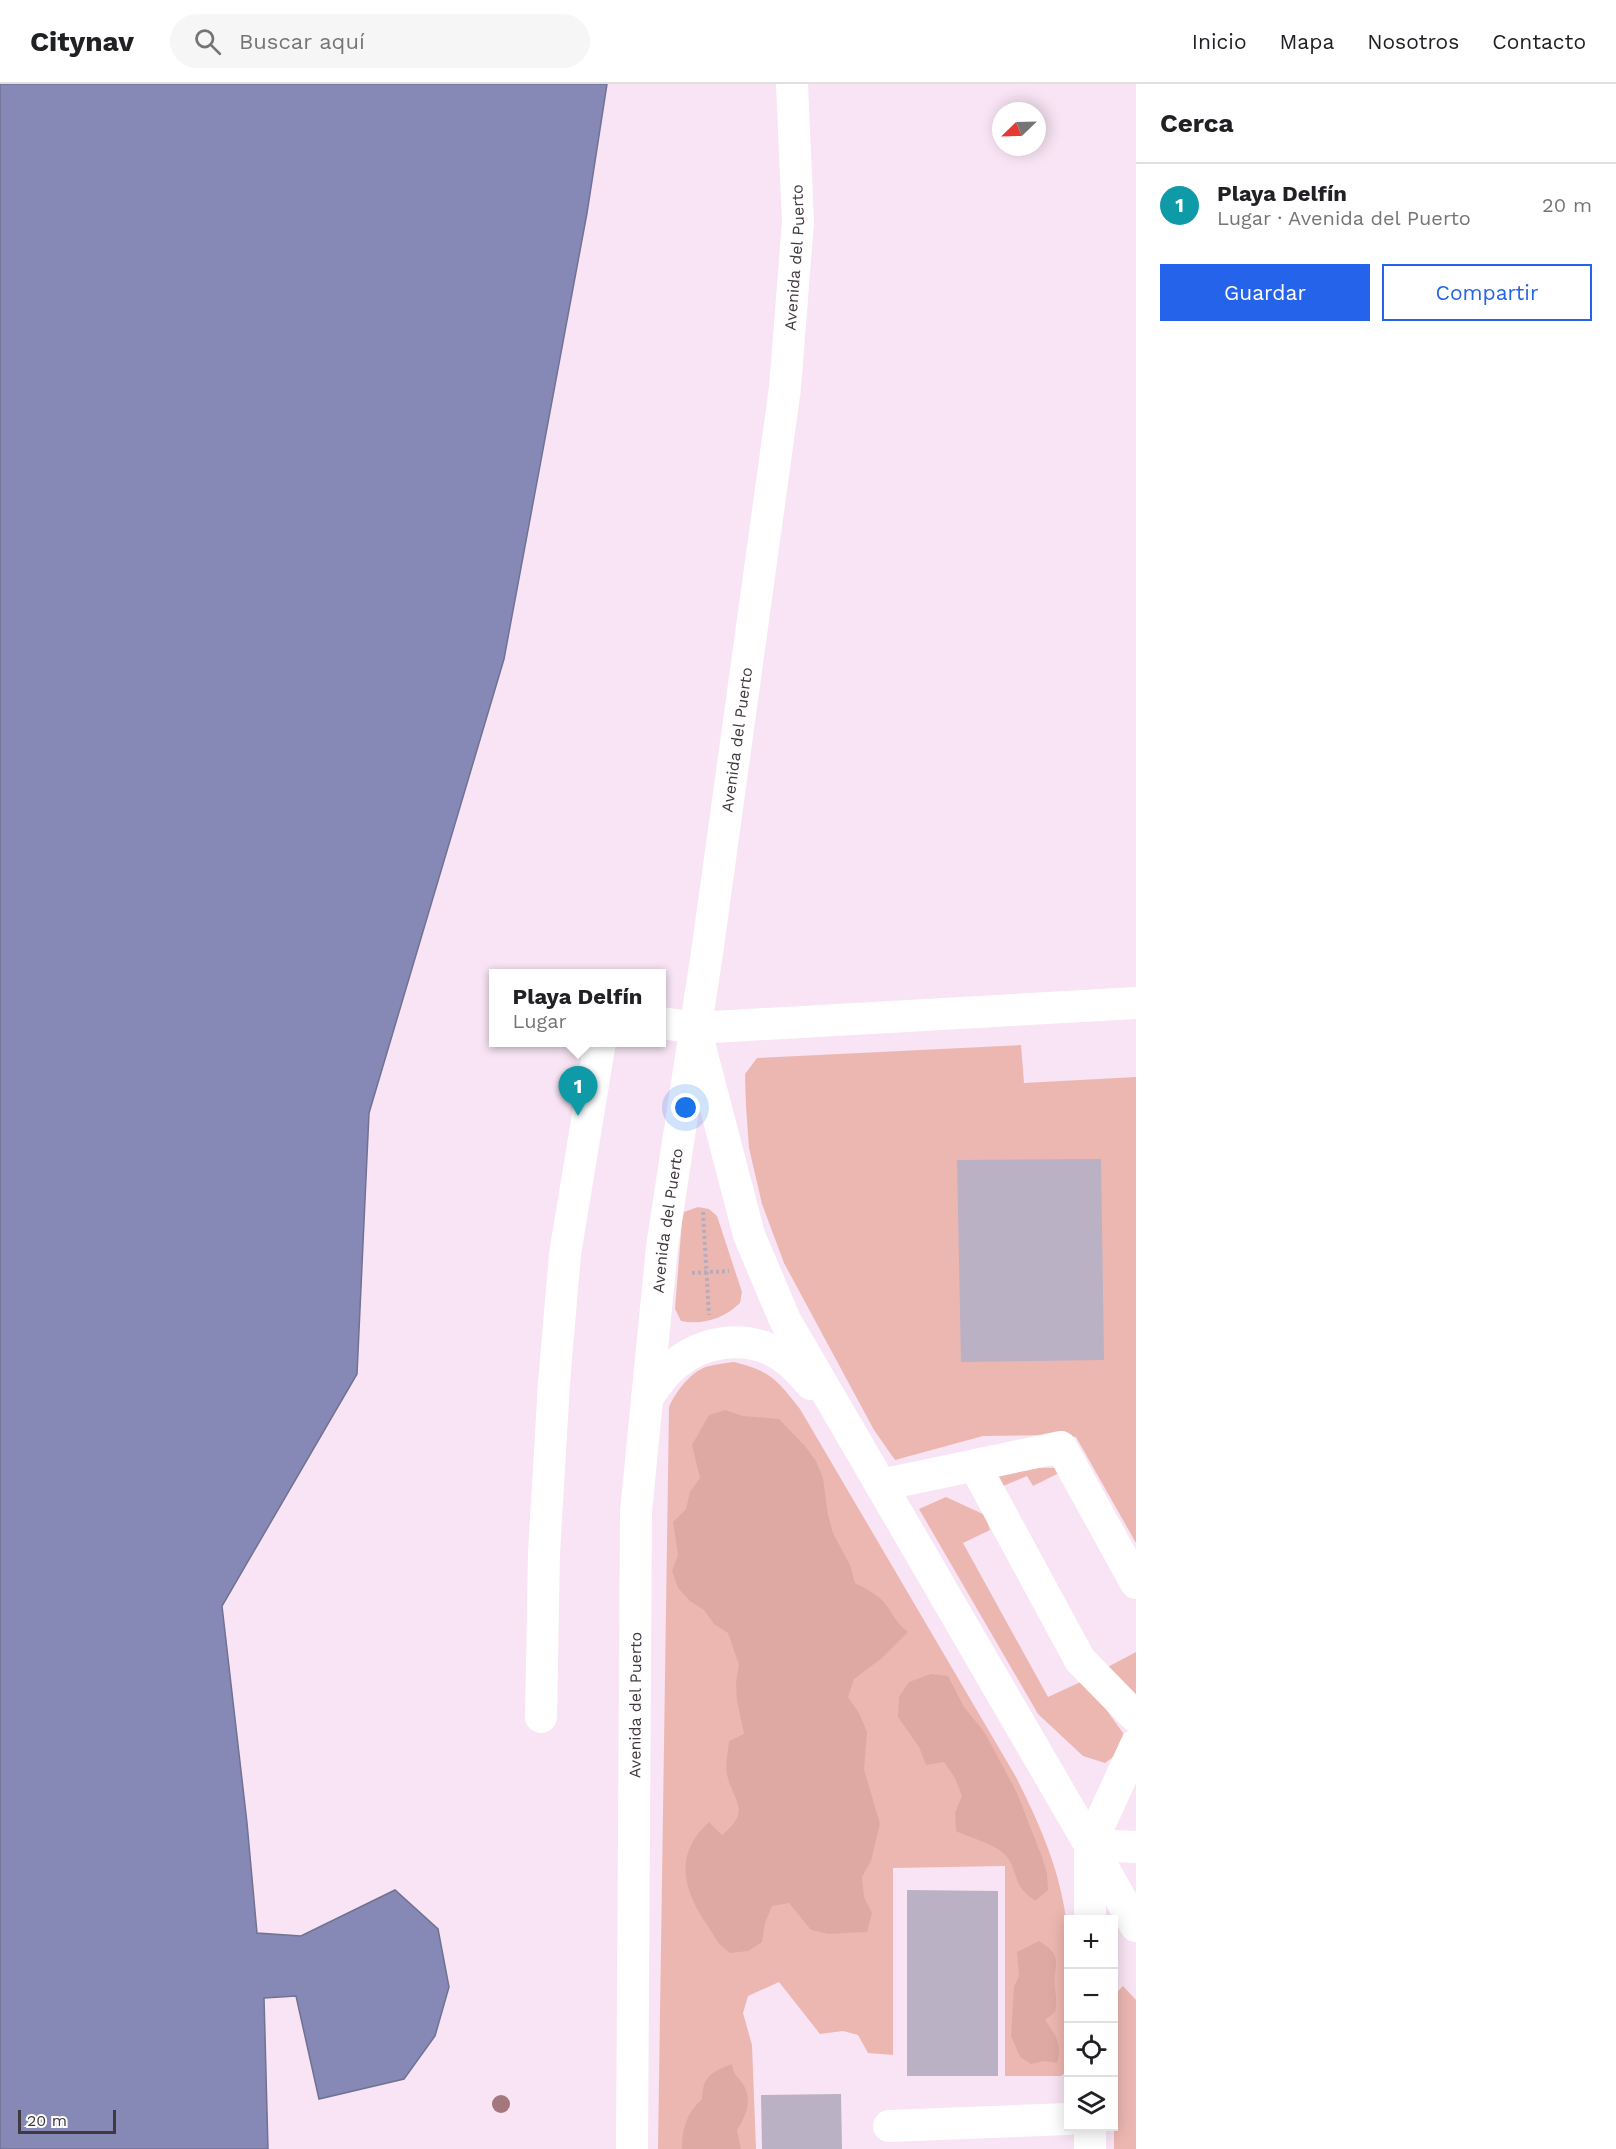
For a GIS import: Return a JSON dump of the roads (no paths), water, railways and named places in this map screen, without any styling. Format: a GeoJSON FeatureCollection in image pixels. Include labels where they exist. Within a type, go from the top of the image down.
{"type":"FeatureCollection","features":[{"type":"Feature","properties":{"kind":"street","name":"Avenida del Puerto"},"geometry":{"type":"LineString","coordinates":[[632,2149],[636,1512],[662,1247],[695,1028],[784,388],[798,222],[792,84]]}},
{"type":"Feature","properties":{"kind":"street"},"geometry":{"type":"LineString","coordinates":[[666,1024],[695,1028],[1136,1003]]}},
{"type":"Feature","properties":{"kind":"street"},"geometry":{"type":"LineString","coordinates":[[695,1028],[749,1235],[786,1320],[1136,1926]]}},
{"type":"Feature","properties":{"kind":"street"},"geometry":{"type":"LineString","coordinates":[[541,1717],[544,1553],[554,1383],[564,1265],[599,1047]]}},
{"type":"Feature","properties":{"kind":"street"},"geometry":{"type":"LineString","coordinates":[[647,1398],[669,1369],[692,1352],[711,1345],[746,1341],[771,1350],[791,1363],[846,1425]]}},
{"type":"Feature","properties":{"kind":"street"},"geometry":{"type":"LineString","coordinates":[[881,1485],[1061,1448],[1136,1583]]}},
{"type":"Feature","properties":{"kind":"street"},"geometry":{"type":"LineString","coordinates":[[975,1466],[1080,1660],[1136,1717]]}},
{"type":"Feature","properties":{"kind":"street"},"geometry":{"type":"LineString","coordinates":[[1090,1915],[1090,1845],[1136,1745]]}},
{"type":"Feature","properties":{"kind":"street"},"geometry":{"type":"LineString","coordinates":[[1090,1845],[1136,1847]]}},
{"type":"Feature","properties":{"kind":"street"},"geometry":{"type":"LineString","coordinates":[[889,2126],[1064,2119]]}},
{"type":"Feature","properties":{"kind":"street"},"geometry":{"type":"LineString","coordinates":[[1090,2131],[1090,2149]]}},
{"type":"Feature","properties":{"kind":"water"},"geometry":{"type":"Polygon","coordinates":[[[0,84],[607,84],[587,213],[504,659],[369,1113],[357,1374],[222,1606],[257,1933],[301,1936],[395,1890],[438,1929],[449,1987],[435,2036],[404,2079],[319,2099],[296,1996],[264,1998],[268,2149],[0,2149],[0,84]]]}},
{"type":"Feature","properties":{"kind":"place","name":"Playa Delfín"},"geometry":{"type":"Point","coordinates":[578,1116]}}]}
